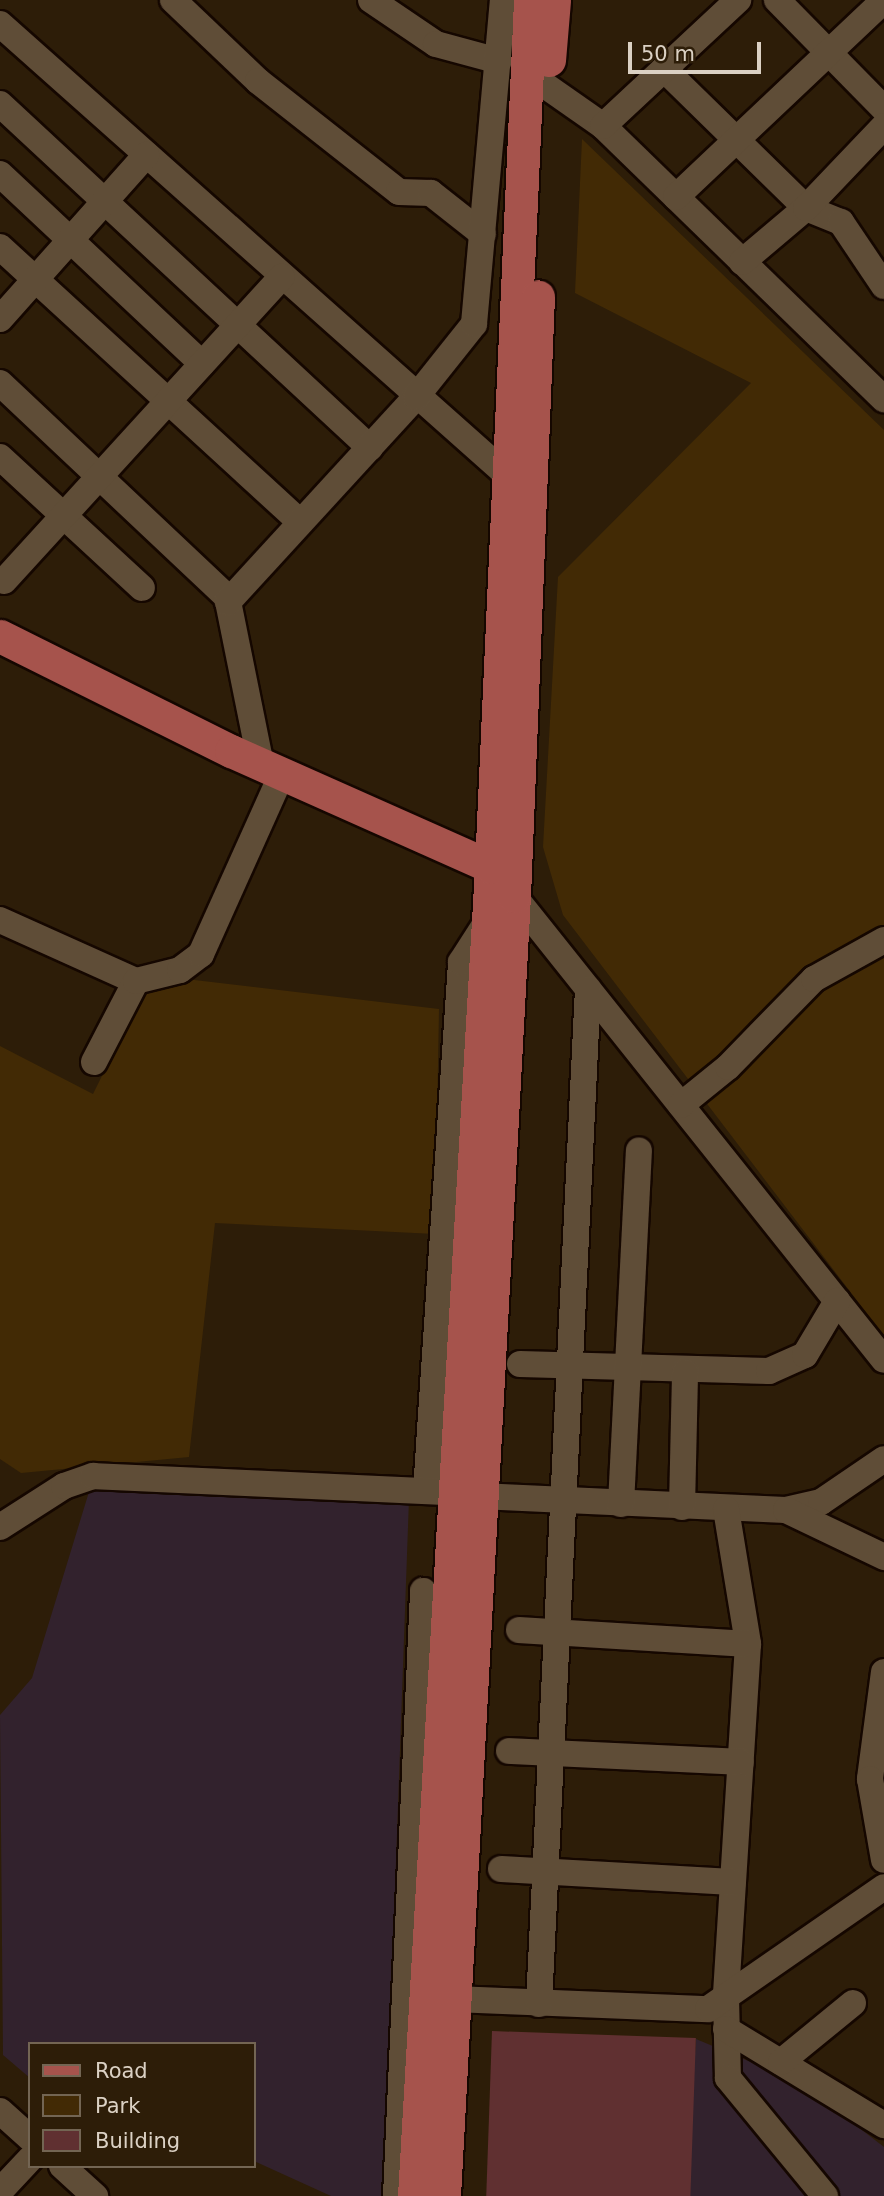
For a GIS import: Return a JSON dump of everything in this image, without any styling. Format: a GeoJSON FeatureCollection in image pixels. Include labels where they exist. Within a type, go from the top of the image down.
{"type":"FeatureCollection","features":[{"type":"Feature","properties":{"kind":"main road"},"geometry":{"type":"LineString","coordinates":[[414,2196],[445,1663],[452,1493],[491,867],[524,74],[530,0]]}},
{"type":"Feature","properties":{"kind":"main road"},"geometry":{"type":"LineString","coordinates":[[452,1493],[514,895],[524,74],[554,0]]}},
{"type":"Feature","properties":{"kind":"main road"},"geometry":{"type":"LineString","coordinates":[[0,636],[272,769],[491,867],[514,895]]}},
{"type":"Feature","properties":{"kind":"main road"},"geometry":{"type":"LineString","coordinates":[[444,2196],[454,1999],[445,1663]]}},
{"type":"Feature","properties":{"kind":"street"},"geometry":{"type":"LineString","coordinates":[[173,0],[258,81],[399,192],[431,193],[483,234]]}},
{"type":"Feature","properties":{"kind":"street"},"geometry":{"type":"LineString","coordinates":[[371,0],[436,44],[524,74],[603,126],[743,262],[879,386]]}},
{"type":"Feature","properties":{"kind":"street"},"geometry":{"type":"LineString","coordinates":[[229,599],[416,397],[474,324],[483,234],[524,74],[503,0]]}},
{"type":"Feature","properties":{"kind":"street"},"geometry":{"type":"LineString","coordinates":[[603,126],[738,0]]}},
{"type":"Feature","properties":{"kind":"street"},"geometry":{"type":"LineString","coordinates":[[777,0],[884,109]]}},
{"type":"Feature","properties":{"kind":"street"},"geometry":{"type":"LineString","coordinates":[[676,197],[884,0]]}},
{"type":"Feature","properties":{"kind":"street"},"geometry":{"type":"LineString","coordinates":[[5,39],[146,155],[507,475]]}},
{"type":"Feature","properties":{"kind":"street"},"geometry":{"type":"LineString","coordinates":[[664,69],[734,143],[806,208],[841,222],[884,286]]}},
{"type":"Feature","properties":{"kind":"street"},"geometry":{"type":"LineString","coordinates":[[0,104],[241,322],[370,447]]}},
{"type":"Feature","properties":{"kind":"street"},"geometry":{"type":"LineString","coordinates":[[743,262],[806,208],[884,126]]}},
{"type":"Feature","properties":{"kind":"street"},"geometry":{"type":"LineString","coordinates":[[0,319],[146,155]]}},
{"type":"Feature","properties":{"kind":"street"},"geometry":{"type":"LineString","coordinates":[[0,174],[202,364]]}},
{"type":"Feature","properties":{"kind":"street"},"geometry":{"type":"LineString","coordinates":[[0,247],[300,522]]}},
{"type":"Feature","properties":{"kind":"street"},"geometry":{"type":"LineString","coordinates":[[4,582],[282,276]]}},
{"type":"Feature","properties":{"kind":"street"},"geometry":{"type":"LineString","coordinates":[[0,383],[229,599],[272,769],[201,954],[180,970],[136,981],[0,920]]}},
{"type":"Feature","properties":{"kind":"street"},"geometry":{"type":"LineString","coordinates":[[0,457],[142,588]]}},
{"type":"Feature","properties":{"kind":"street"},"geometry":{"type":"LineString","coordinates":[[514,895],[884,1360]]}},
{"type":"Feature","properties":{"kind":"street"},"geometry":{"type":"LineString","coordinates":[[681,1105],[728,1067],[814,979],[884,940]]}},
{"type":"Feature","properties":{"kind":"street"},"geometry":{"type":"LineString","coordinates":[[93,1062],[136,981]]}},
{"type":"Feature","properties":{"kind":"street"},"geometry":{"type":"LineString","coordinates":[[538,2004],[562,1501],[573,1368],[588,989]]}},
{"type":"Feature","properties":{"kind":"street"},"geometry":{"type":"LineString","coordinates":[[621,1504],[639,1150]]}},
{"type":"Feature","properties":{"kind":"street"},"geometry":{"type":"LineString","coordinates":[[520,1364],[685,1372],[793,1364],[837,1301]]}},
{"type":"Feature","properties":{"kind":"street"},"geometry":{"type":"LineString","coordinates":[[682,1507],[685,1372]]}},
{"type":"Feature","properties":{"kind":"street"},"geometry":{"type":"LineString","coordinates":[[0,1527],[64,1486],[93,1476],[786,1510],[821,1502],[884,1459]]}},
{"type":"Feature","properties":{"kind":"street"},"geometry":{"type":"LineString","coordinates":[[726,1509],[748,1644],[726,1997],[728,2078],[825,2196]]}},
{"type":"Feature","properties":{"kind":"street"},"geometry":{"type":"LineString","coordinates":[[786,1510],[884,1557]]}},
{"type":"Feature","properties":{"kind":"street"},"geometry":{"type":"LineString","coordinates":[[396,2196],[445,1663],[423,1591]]}},
{"type":"Feature","properties":{"kind":"street"},"geometry":{"type":"LineString","coordinates":[[519,1630],[748,1644]]}},
{"type":"Feature","properties":{"kind":"street"},"geometry":{"type":"LineString","coordinates":[[884,1672],[870,1779],[884,1860]]}},
{"type":"Feature","properties":{"kind":"street"},"geometry":{"type":"LineString","coordinates":[[509,1751],[741,1762]]}},
{"type":"Feature","properties":{"kind":"street"},"geometry":{"type":"LineString","coordinates":[[501,1869],[733,1882]]}},
{"type":"Feature","properties":{"kind":"street"},"geometry":{"type":"LineString","coordinates":[[454,1999],[680,2012],[708,2009],[884,1887]]}},
{"type":"Feature","properties":{"kind":"street"},"geometry":{"type":"LineString","coordinates":[[780,2062],[853,2003]]}},
{"type":"Feature","properties":{"kind":"street"},"geometry":{"type":"LineString","coordinates":[[726,2029],[884,2125]]}},
{"type":"Feature","properties":{"kind":"street"},"geometry":{"type":"LineString","coordinates":[[0,2111],[28,2136]]}},
{"type":"Feature","properties":{"kind":"street"},"geometry":{"type":"LineString","coordinates":[[4,2196],[0,2192],[28,2161]]}},
{"type":"Feature","properties":{"kind":"street"},"geometry":{"type":"LineString","coordinates":[[63,2168],[94,2196]]}},
{"type":"Feature","properties":{"kind":"shaded area"},"geometry":{"type":"Polygon","coordinates":[[[92,1482],[409,1499],[384,2196],[331,2196],[256,2162],[256,2042],[28,2042],[28,2076],[3,2055],[0,1715],[32,1678],[92,1482]]]}},
{"type":"Feature","properties":{"kind":"shaded area"},"geometry":{"type":"Polygon","coordinates":[[[696,2039],[801,2083],[884,2147],[884,2196],[685,2196],[696,2039]]]}},
{"type":"Feature","properties":{"kind":"green space"},"geometry":{"type":"Polygon","coordinates":[[[582,139],[884,430],[884,1336],[563,915],[543,847],[558,577],[751,383],[575,293],[582,139]]]}},
{"type":"Feature","properties":{"kind":"green space"},"geometry":{"type":"Polygon","coordinates":[[[152,975],[439,1009],[435,1234],[215,1223],[189,1457],[21,1473],[0,1459],[0,1046],[93,1094],[152,975]]]}},
{"type":"Feature","properties":{"kind":"building"},"geometry":{"type":"Polygon","coordinates":[[[492,2031],[696,2038],[690,2196],[486,2196],[492,2031]]]}}]}
